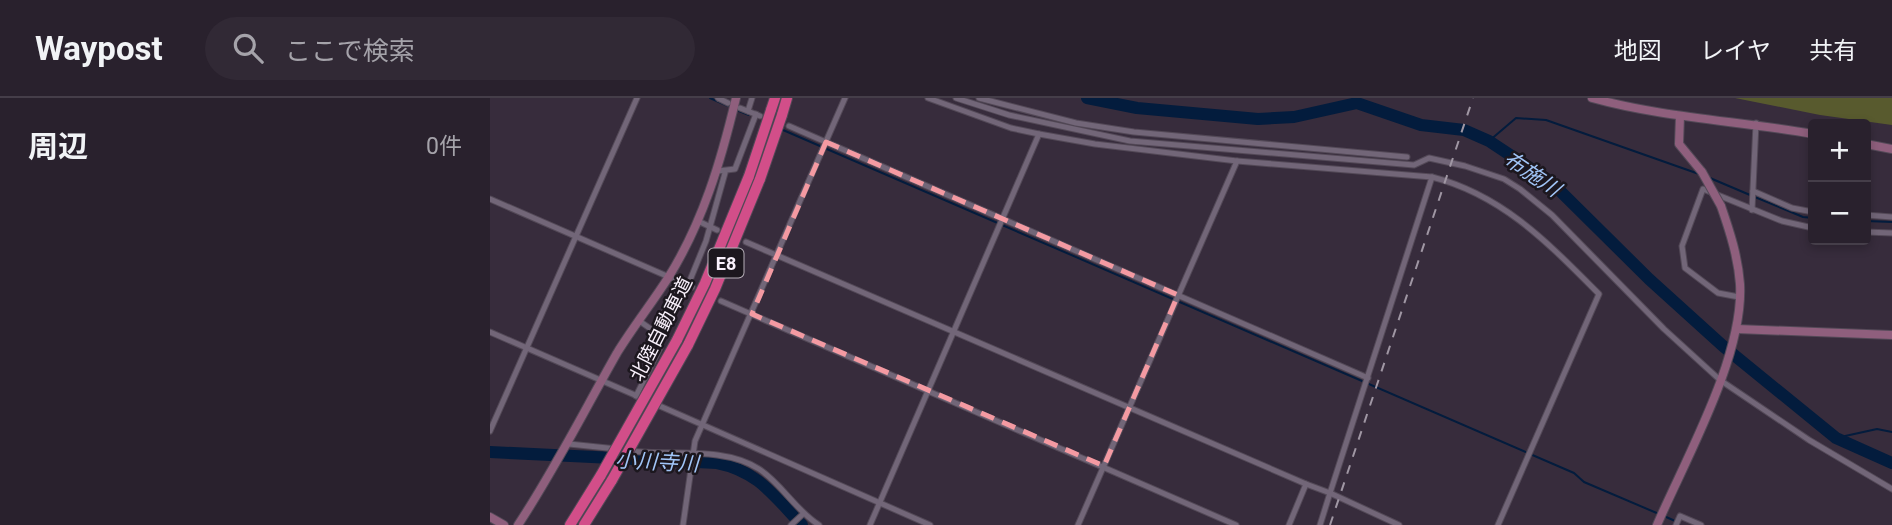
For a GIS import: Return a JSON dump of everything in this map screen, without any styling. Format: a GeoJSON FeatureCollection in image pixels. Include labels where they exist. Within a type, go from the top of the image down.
{"type":"FeatureCollection","features":[{"type":"Feature","properties":{"kind":"highway","name":"北陸自動車道"},"geometry":{"type":"LineString","coordinates":[[583,525],[607,477],[715,289],[760,179],[777,113],[775,98]]}},
{"type":"Feature","properties":{"kind":"highway","name":"北陸自動車道"},"geometry":{"type":"LineString","coordinates":[[682,343],[749,176],[777,113],[787,98]]}},
{"type":"Feature","properties":{"kind":"highway","name":"北陸自動車道"},"geometry":{"type":"LineString","coordinates":[[570,525],[607,477]]}},
{"type":"Feature","properties":{"kind":"street"},"geometry":{"type":"LineString","coordinates":[[490,431],[637,98]]}},
{"type":"Feature","properties":{"kind":"street"},"geometry":{"type":"LineString","coordinates":[[636,396],[660,348],[660,320],[675,294],[690,286],[706,241],[722,172],[732,100],[718,98]]}},
{"type":"Feature","properties":{"kind":"street"},"geometry":{"type":"LineString","coordinates":[[748,111],[752,98]]}},
{"type":"Feature","properties":{"kind":"street"},"geometry":{"type":"LineString","coordinates":[[683,525],[692,454],[845,98]]}},
{"type":"Feature","properties":{"kind":"street"},"geometry":{"type":"LineString","coordinates":[[928,98],[1011,128],[1095,144],[1237,161],[1432,177],[1460,184],[1503,207],[1546,242],[1599,294],[1498,525]]}},
{"type":"Feature","properties":{"kind":"street"},"geometry":{"type":"LineString","coordinates":[[956,98],[1009,115],[1130,141],[1413,165],[1429,159],[1504,178],[1552,215],[1654,320],[1721,378],[1809,440],[1892,489]]}},
{"type":"Feature","properties":{"kind":"street"},"geometry":{"type":"LineString","coordinates":[[979,98],[1076,123],[1134,132],[1407,157]]}},
{"type":"Feature","properties":{"kind":"street"},"geometry":{"type":"LineString","coordinates":[[1592,98],[1628,108],[1756,123],[1808,133]]}},
{"type":"Feature","properties":{"kind":"street"},"geometry":{"type":"LineString","coordinates":[[722,172],[735,169],[758,115],[740,108]]}},
{"type":"Feature","properties":{"kind":"street"},"geometry":{"type":"LineString","coordinates":[[1657,525],[1721,378],[1737,329],[1739,297],[1734,243],[1721,206],[1702,172],[1679,144],[1679,116]]}},
{"type":"Feature","properties":{"kind":"street"},"geometry":{"type":"LineString","coordinates":[[1752,210],[1756,123]]}},
{"type":"Feature","properties":{"kind":"street"},"geometry":{"type":"LineString","coordinates":[[789,127],[1368,378]]}},
{"type":"Feature","properties":{"kind":"street"},"geometry":{"type":"LineString","coordinates":[[870,525],[1039,134]]}},
{"type":"Feature","properties":{"kind":"street"},"geometry":{"type":"LineString","coordinates":[[1871,145],[1892,149]]}},
{"type":"Feature","properties":{"kind":"street"},"geometry":{"type":"LineString","coordinates":[[1078,525],[1237,161]]}},
{"type":"Feature","properties":{"kind":"street"},"geometry":{"type":"LineString","coordinates":[[518,525],[558,464],[638,320],[669,277],[722,172]]}},
{"type":"Feature","properties":{"kind":"street"},"geometry":{"type":"LineString","coordinates":[[1320,525],[1432,177]]}},
{"type":"Feature","properties":{"kind":"street"},"geometry":{"type":"LineString","coordinates":[[1739,297],[1718,293],[1685,268],[1682,246],[1703,189],[1782,221],[1808,227]]}},
{"type":"Feature","properties":{"kind":"street"},"geometry":{"type":"LineString","coordinates":[[1754,191],[1792,208],[1808,211]]}},
{"type":"Feature","properties":{"kind":"street"},"geometry":{"type":"LineString","coordinates":[[490,199],[690,286]]}},
{"type":"Feature","properties":{"kind":"street"},"geometry":{"type":"LineString","coordinates":[[1871,215],[1892,217]]}},
{"type":"Feature","properties":{"kind":"street"},"geometry":{"type":"LineString","coordinates":[[698,221],[717,230]]}},
{"type":"Feature","properties":{"kind":"street"},"geometry":{"type":"LineString","coordinates":[[1871,232],[1892,233]]}},
{"type":"Feature","properties":{"kind":"street"},"geometry":{"type":"LineString","coordinates":[[746,242],[1399,525]]}},
{"type":"Feature","properties":{"kind":"street"},"geometry":{"type":"LineString","coordinates":[[721,301],[1237,525]]}},
{"type":"Feature","properties":{"kind":"street"},"geometry":{"type":"LineString","coordinates":[[638,320],[658,334]]}},
{"type":"Feature","properties":{"kind":"street"},"geometry":{"type":"LineString","coordinates":[[1737,329],[1892,335]]}},
{"type":"Feature","properties":{"kind":"street"},"geometry":{"type":"LineString","coordinates":[[490,332],[930,525]]}},
{"type":"Feature","properties":{"kind":"street"},"geometry":{"type":"LineString","coordinates":[[569,444],[692,454],[747,463],[768,476],[803,514],[819,525]]}},
{"type":"Feature","properties":{"kind":"street"},"geometry":{"type":"LineString","coordinates":[[1289,525],[1306,484]]}},
{"type":"Feature","properties":{"kind":"street"},"geometry":{"type":"LineString","coordinates":[[792,524],[803,514]]}},
{"type":"Feature","properties":{"kind":"street"},"geometry":{"type":"LineString","coordinates":[[1676,525],[1680,516],[1701,525]]}},
{"type":"Feature","properties":{"kind":"street"},"geometry":{"type":"LineString","coordinates":[[490,517],[504,525]]}},
{"type":"Feature","properties":{"kind":"highlighted area"},"geometry":{"type":"Polygon","coordinates":[[[826,142],[1178,295],[1104,466],[752,314],[826,142]]]}},
{"type":"Feature","properties":{"kind":"green space"},"geometry":{"type":"Polygon","coordinates":[[[1735,98],[1892,98],[1892,125],[1871,122],[1871,119],[1820,115],[1735,98]]]}},
{"type":"Feature","properties":{"kind":"waterway"},"geometry":{"type":"LineString","coordinates":[[710,98],[728,106]]}},
{"type":"Feature","properties":{"kind":"waterway","name":"布施川"},"geometry":{"type":"LineString","coordinates":[[1087,98],[1137,108],[1258,119],[1294,117],[1357,103],[1421,125],[1464,130],[1489,141],[1551,182],[1649,279],[1723,346],[1836,438],[1892,463]]}},
{"type":"Feature","properties":{"kind":"waterway"},"geometry":{"type":"LineString","coordinates":[[739,111],[749,115]]}},
{"type":"Feature","properties":{"kind":"waterway"},"geometry":{"type":"LineString","coordinates":[[1489,141],[1516,118],[1546,120],[1699,174]]}},
{"type":"Feature","properties":{"kind":"waterway"},"geometry":{"type":"LineString","coordinates":[[783,130],[1574,473],[1584,482],[1659,514]]}},
{"type":"Feature","properties":{"kind":"waterway"},"geometry":{"type":"LineString","coordinates":[[1710,178],[1750,195]]}},
{"type":"Feature","properties":{"kind":"waterway"},"geometry":{"type":"LineString","coordinates":[[1755,197],[1808,218]]}},
{"type":"Feature","properties":{"kind":"waterway"},"geometry":{"type":"LineString","coordinates":[[1871,221],[1892,222]]}},
{"type":"Feature","properties":{"kind":"waterway"},"geometry":{"type":"LineString","coordinates":[[1836,438],[1877,429],[1892,432]]}},
{"type":"Feature","properties":{"kind":"waterway","name":"小川寺川"},"geometry":{"type":"LineString","coordinates":[[490,452],[717,463],[755,478],[802,525]]}},
{"type":"Feature","properties":{"kind":"waterway"},"geometry":{"type":"LineString","coordinates":[[1664,516],[1675,521]]}},
{"type":"Feature","properties":{"kind":"railway"},"geometry":{"type":"LineString","coordinates":[[1330,525],[1473,98]]}}]}
